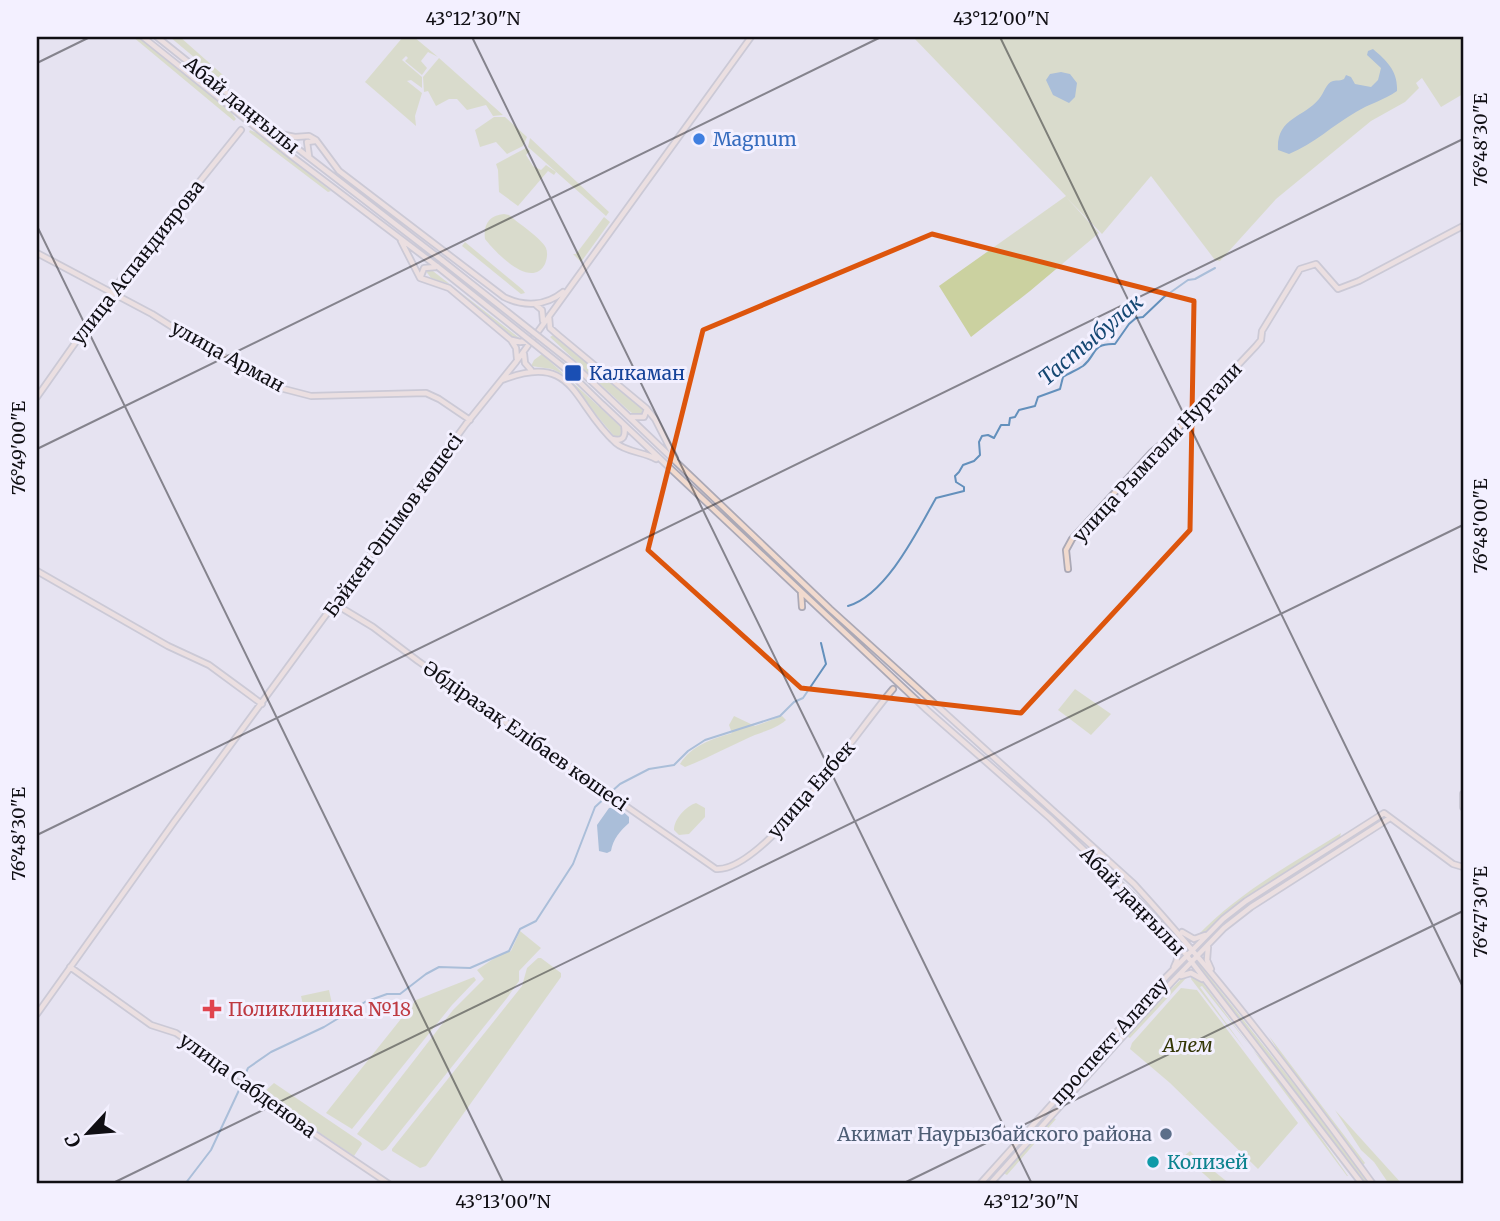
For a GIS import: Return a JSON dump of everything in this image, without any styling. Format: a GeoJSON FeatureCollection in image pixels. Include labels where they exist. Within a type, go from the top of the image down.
{"type":"FeatureCollection","features":[{"type":"Feature","properties":{"kind":"main road","name":"Абай даңғылы"},"geometry":{"type":"LineString","coordinates":[[143,37],[567,370],[713,511],[937,719],[1111,875],[1159,923],[1187,956],[1362,1184]]}},
{"type":"Feature","properties":{"kind":"main road","name":"Абай даңғылы"},"geometry":{"type":"LineString","coordinates":[[157,37],[572,363],[810,590],[1117,868],[1166,917]]}},
{"type":"Feature","properties":{"kind":"main road","name":"Бәйкен Әшімов көшесі"},"geometry":{"type":"LineString","coordinates":[[37,1014],[751,37]]}},
{"type":"Feature","properties":{"kind":"main road","name":"улица Аспандиярова"},"geometry":{"type":"LineString","coordinates":[[37,397],[111,292],[241,130]]}},
{"type":"Feature","properties":{"kind":"main road"},"geometry":{"type":"LineString","coordinates":[[276,132],[290,136],[309,136],[319,143],[339,171],[504,297],[535,304],[554,299],[566,290]]}},
{"type":"Feature","properties":{"kind":"main road"},"geometry":{"type":"LineString","coordinates":[[316,163],[307,153],[307,145],[311,140],[319,143]]}},
{"type":"Feature","properties":{"kind":"main road","name":"улица Рымгали Нургали"},"geometry":{"type":"LineString","coordinates":[[1068,569],[1066,550],[1084,525],[1261,340],[1262,331],[1300,269],[1316,264],[1338,289],[1359,281],[1463,226]]}},
{"type":"Feature","properties":{"kind":"main road"},"geometry":{"type":"LineString","coordinates":[[399,238],[424,280],[449,288],[511,340],[516,348],[516,362]]}},
{"type":"Feature","properties":{"kind":"main road","name":"улица Арман"},"geometry":{"type":"LineString","coordinates":[[37,253],[284,389],[311,396],[426,393],[470,420]]}},
{"type":"Feature","properties":{"kind":"main road"},"geometry":{"type":"LineString","coordinates":[[424,280],[421,273],[424,268],[438,267]]}},
{"type":"Feature","properties":{"kind":"main road"},"geometry":{"type":"LineString","coordinates":[[535,304],[542,310],[543,324]]}},
{"type":"Feature","properties":{"kind":"main road"},"geometry":{"type":"LineString","coordinates":[[549,316],[550,328],[646,408],[655,419],[679,464]]}},
{"type":"Feature","properties":{"kind":"main road"},"geometry":{"type":"LineString","coordinates":[[537,332],[549,330],[558,335]]}},
{"type":"Feature","properties":{"kind":"main road"},"geometry":{"type":"LineString","coordinates":[[511,340],[520,342],[532,339]]}},
{"type":"Feature","properties":{"kind":"main road"},"geometry":{"type":"LineString","coordinates":[[524,351],[526,366],[535,371]]}},
{"type":"Feature","properties":{"kind":"main road"},"geometry":{"type":"LineString","coordinates":[[498,382],[535,371],[547,371],[560,376],[612,439],[621,446],[662,461]]}},
{"type":"Feature","properties":{"kind":"main road"},"geometry":{"type":"LineString","coordinates":[[629,416],[644,417],[646,408]]}},
{"type":"Feature","properties":{"kind":"main road"},"geometry":{"type":"LineString","coordinates":[[612,439],[621,440],[624,437],[623,425]]}},
{"type":"Feature","properties":{"kind":"main road"},"geometry":{"type":"LineString","coordinates":[[699,508],[705,502]]}},
{"type":"Feature","properties":{"kind":"main road"},"geometry":{"type":"LineString","coordinates":[[713,511],[720,503]]}},
{"type":"Feature","properties":{"kind":"main road"},"geometry":{"type":"LineString","coordinates":[[37,571],[168,646],[217,670],[262,704]]}},
{"type":"Feature","properties":{"kind":"main road"},"geometry":{"type":"LineString","coordinates":[[810,590],[820,588]]}},
{"type":"Feature","properties":{"kind":"main road"},"geometry":{"type":"LineString","coordinates":[[801,592],[802,607]]}},
{"type":"Feature","properties":{"kind":"main road","name":"Әбдіразақ Елібаев көшесі"},"geometry":{"type":"LineString","coordinates":[[335,604],[373,627],[716,869]]}},
{"type":"Feature","properties":{"kind":"main road","name":"улица Енбек"},"geometry":{"type":"LineString","coordinates":[[716,869],[734,866],[762,847],[835,766],[893,689]]}},
{"type":"Feature","properties":{"kind":"main road"},"geometry":{"type":"LineString","coordinates":[[945,712],[950,705]]}},
{"type":"Feature","properties":{"kind":"main road"},"geometry":{"type":"LineString","coordinates":[[933,725],[937,719]]}},
{"type":"Feature","properties":{"kind":"main road"},"geometry":{"type":"LineString","coordinates":[[1463,794],[1463,807]]}},
{"type":"Feature","properties":{"kind":"main road","name":"проспект Алатау"},"geometry":{"type":"LineString","coordinates":[[980,1184],[1211,930],[1246,901],[1384,813],[1390,818],[1270,895],[1217,935],[990,1184]]}},
{"type":"Feature","properties":{"kind":"main road"},"geometry":{"type":"LineString","coordinates":[[1390,818],[1453,864],[1463,867]]}},
{"type":"Feature","properties":{"kind":"main road"},"geometry":{"type":"LineString","coordinates":[[1326,850],[1331,855]]}},
{"type":"Feature","properties":{"kind":"main road"},"geometry":{"type":"LineString","coordinates":[[1111,875],[1117,868]]}},
{"type":"Feature","properties":{"kind":"main road"},"geometry":{"type":"LineString","coordinates":[[1265,890],[1270,895]]}},
{"type":"Feature","properties":{"kind":"main road"},"geometry":{"type":"LineString","coordinates":[[1166,917],[1191,938],[1203,936],[1211,930]]}},
{"type":"Feature","properties":{"kind":"main road"},"geometry":{"type":"LineString","coordinates":[[1166,917],[1373,1184]]}},
{"type":"Feature","properties":{"kind":"main road"},"geometry":{"type":"LineString","coordinates":[[1159,923],[1177,951],[1177,962],[1167,976]]}},
{"type":"Feature","properties":{"kind":"main road"},"geometry":{"type":"LineString","coordinates":[[1216,979],[1206,954],[1217,935]]}},
{"type":"Feature","properties":{"kind":"main road","name":"улица Сабденова"},"geometry":{"type":"LineString","coordinates":[[70,967],[152,1025],[176,1033],[202,1051],[236,1081],[389,1184]]}},
{"type":"Feature","properties":{"kind":"main road"},"geometry":{"type":"LineString","coordinates":[[1172,982],[1191,973],[1209,985]]}},
{"type":"Feature","properties":{"kind":"main road"},"geometry":{"type":"LineString","coordinates":[[1047,1110],[1052,1115]]}},
{"type":"Feature","properties":{"kind":"main road"},"geometry":{"type":"LineString","coordinates":[[999,1163],[1004,1168]]}},
{"type":"Feature","properties":{"kind":"highlighted area"},"geometry":{"type":"Polygon","coordinates":[[[932,234],[1194,301],[1190,530],[1021,713],[801,688],[648,550],[703,330],[932,234]]]}},
{"type":"Feature","properties":{"kind":"green space"},"geometry":{"type":"Polygon","coordinates":[[[133,37],[138,37],[231,112],[236,119],[234,121],[133,37]]]}},
{"type":"Feature","properties":{"kind":"green space"},"geometry":{"type":"Polygon","coordinates":[[[170,37],[180,37],[223,75],[220,79],[170,37]]]}},
{"type":"Feature","properties":{"kind":"green space"},"geometry":{"type":"Polygon","coordinates":[[[403,37],[414,37],[438,57],[428,52],[421,61],[427,68],[422,75],[405,61],[408,58],[406,56],[402,60],[422,77],[422,88],[411,80],[407,81],[422,93],[415,116],[416,126],[365,82],[403,37]]]}},
{"type":"Feature","properties":{"kind":"green space"},"geometry":{"type":"Polygon","coordinates":[[[913,37],[1463,37],[1463,94],[1441,107],[1422,78],[1416,83],[1419,88],[1405,102],[1371,121],[1276,199],[1220,261],[1215,260],[1151,176],[1102,234],[1066,197],[1099,233],[971,337],[939,286],[1066,196],[913,37]]]}},
{"type":"Feature","properties":{"kind":"green space"},"geometry":{"type":"Polygon","coordinates":[[[439,58],[503,115],[493,116],[486,105],[467,110],[457,99],[449,99],[436,106],[428,91],[424,92],[423,77],[439,58]]]}},
{"type":"Feature","properties":{"kind":"green space"},"geometry":{"type":"Polygon","coordinates":[[[494,117],[505,117],[527,137],[523,146],[507,154],[496,142],[480,147],[475,130],[494,117]]]}},
{"type":"Feature","properties":{"kind":"green space"},"geometry":{"type":"Polygon","coordinates":[[[250,130],[331,191],[328,192],[249,132],[250,130]]]}},
{"type":"Feature","properties":{"kind":"green space"},"geometry":{"type":"Polygon","coordinates":[[[530,138],[609,212],[606,216],[528,147],[530,138]]]}},
{"type":"Feature","properties":{"kind":"green space"},"geometry":{"type":"Polygon","coordinates":[[[526,148],[530,151],[526,155],[533,166],[541,170],[546,165],[556,172],[554,175],[548,171],[518,206],[499,192],[496,164],[526,148]]]}},
{"type":"Feature","properties":{"kind":"green space"},"geometry":{"type":"Polygon","coordinates":[[[504,214],[529,231],[546,248],[546,262],[539,271],[531,273],[514,267],[485,239],[488,222],[494,216],[504,214]]]}},
{"type":"Feature","properties":{"kind":"green space"},"geometry":{"type":"Polygon","coordinates":[[[604,217],[610,222],[581,262],[573,254],[576,254],[604,217]]]}},
{"type":"Feature","properties":{"kind":"green space"},"geometry":{"type":"Polygon","coordinates":[[[465,242],[525,293],[521,294],[462,246],[465,242]]]}},
{"type":"Feature","properties":{"kind":"green space"},"geometry":{"type":"Polygon","coordinates":[[[429,268],[522,340],[513,338],[449,284],[431,278],[425,270],[429,268]]]}},
{"type":"Feature","properties":{"kind":"green space"},"geometry":{"type":"Polygon","coordinates":[[[553,335],[634,399],[643,408],[642,415],[636,416],[628,410],[550,337],[553,335]]]}},
{"type":"Feature","properties":{"kind":"green space"},"geometry":{"type":"Polygon","coordinates":[[[542,354],[620,426],[623,433],[620,438],[614,436],[562,374],[552,369],[531,366],[542,354]]]}},
{"type":"Feature","properties":{"kind":"green space"},"geometry":{"type":"Polygon","coordinates":[[[1075,689],[1111,714],[1091,735],[1058,710],[1075,689]]]}},
{"type":"Feature","properties":{"kind":"green space"},"geometry":{"type":"Polygon","coordinates":[[[734,716],[755,726],[782,716],[786,720],[772,729],[693,764],[685,767],[680,764],[696,747],[732,733],[729,725],[734,716]]]}},
{"type":"Feature","properties":{"kind":"green space"},"geometry":{"type":"Polygon","coordinates":[[[696,803],[705,808],[705,817],[689,834],[679,835],[674,830],[678,817],[696,803]]]}},
{"type":"Feature","properties":{"kind":"green space"},"geometry":{"type":"Polygon","coordinates":[[[1341,833],[1340,837],[1223,915],[1197,936],[1247,893],[1341,833]]]}},
{"type":"Feature","properties":{"kind":"green space"},"geometry":{"type":"Polygon","coordinates":[[[520,931],[541,948],[519,971],[519,981],[507,998],[386,1149],[382,1151],[357,1134],[453,1010],[484,979],[477,970],[499,955],[511,951],[520,931]]]}},
{"type":"Feature","properties":{"kind":"green space"},"geometry":{"type":"Polygon","coordinates":[[[538,958],[561,973],[561,977],[426,1166],[420,1168],[392,1151],[522,986],[527,968],[538,958]]]}},
{"type":"Feature","properties":{"kind":"green space"},"geometry":{"type":"Polygon","coordinates":[[[1196,960],[1305,1098],[1369,1184],[1366,1184],[1196,960]]]}},
{"type":"Feature","properties":{"kind":"green space"},"geometry":{"type":"Polygon","coordinates":[[[1189,975],[1130,1038],[1126,1036],[1183,977],[1189,975]]]}},
{"type":"Feature","properties":{"kind":"green space"},"geometry":{"type":"Polygon","coordinates":[[[1192,975],[1199,978],[1249,1045],[1202,986],[1200,987],[1245,1049],[1191,979],[1192,975]]]}},
{"type":"Feature","properties":{"kind":"green space"},"geometry":{"type":"Polygon","coordinates":[[[474,977],[476,980],[452,1005],[352,1129],[326,1113],[416,1000],[474,977]]]}},
{"type":"Feature","properties":{"kind":"green space","name":"Алем"},"geometry":{"type":"Polygon","coordinates":[[[1181,988],[1197,990],[1298,1123],[1258,1169],[1170,1083],[1130,1049],[1132,1043],[1181,988]]]}},
{"type":"Feature","properties":{"kind":"green space"},"geometry":{"type":"Polygon","coordinates":[[[329,990],[333,1008],[305,1014],[301,996],[329,990]]]}},
{"type":"Feature","properties":{"kind":"green space"},"geometry":{"type":"Polygon","coordinates":[[[1269,1036],[1365,1163],[1363,1165],[1292,1074],[1269,1036]]]}},
{"type":"Feature","properties":{"kind":"green space"},"geometry":{"type":"Polygon","coordinates":[[[1253,1050],[1281,1081],[1348,1176],[1347,1176],[1253,1050]]]}},
{"type":"Feature","properties":{"kind":"green space"},"geometry":{"type":"Polygon","coordinates":[[[274,1083],[361,1142],[354,1156],[262,1094],[274,1083]]]}},
{"type":"Feature","properties":{"kind":"green space"},"geometry":{"type":"Polygon","coordinates":[[[1335,1110],[1402,1184],[1389,1184],[1374,1162],[1361,1150],[1335,1110]]]}},
{"type":"Feature","properties":{"kind":"green space"},"geometry":{"type":"Polygon","coordinates":[[[1053,1118],[1056,1119],[1007,1175],[1003,1173],[1053,1118]]]}},
{"type":"Feature","properties":{"kind":"green space"},"geometry":{"type":"Polygon","coordinates":[[[1190,1151],[1230,1184],[1215,1184],[1184,1156],[1190,1151]]]}},
{"type":"Feature","properties":{"kind":"water"},"geometry":{"type":"Polygon","coordinates":[[[1373,49],[1394,72],[1397,91],[1356,112],[1298,150],[1289,154],[1278,150],[1281,131],[1313,105],[1331,82],[1343,80],[1346,75],[1351,77],[1355,84],[1371,87],[1378,80],[1381,68],[1367,55],[1368,51],[1373,49]]]}},
{"type":"Feature","properties":{"kind":"water"},"geometry":{"type":"Polygon","coordinates":[[[1050,74],[1070,74],[1077,83],[1075,97],[1069,103],[1053,95],[1046,80],[1050,74]]]}},
{"type":"Feature","properties":{"kind":"water"},"geometry":{"type":"Polygon","coordinates":[[[618,807],[629,817],[629,823],[617,835],[611,851],[599,851],[597,825],[609,808],[618,807]]]}},
{"type":"Feature","properties":{"kind":"waterway","name":"Тастыбулак"},"geometry":{"type":"LineString","coordinates":[[848,606],[862,600],[888,576],[936,498],[964,491],[964,487],[956,482],[955,476],[963,465],[974,461],[980,455],[979,442],[982,436],[994,438],[1001,425],[1009,425],[1010,418],[1015,417],[1019,410],[1035,406],[1038,397],[1060,389],[1063,377],[1083,366],[1098,348],[1115,344],[1136,318],[1143,317],[1164,297],[1188,280],[1215,268]]}},
{"type":"Feature","properties":{"kind":"waterway","name":"Тастыбулак"},"geometry":{"type":"LineString","coordinates":[[611,792],[620,784],[649,769],[674,765],[688,751],[705,740],[780,716],[794,702],[803,698],[826,664],[821,643]]}},
{"type":"Feature","properties":{"kind":"waterway","name":"Тастыбулак"},"geometry":{"type":"LineString","coordinates":[[242,1082],[248,1068],[271,1052],[324,1027],[365,1002],[387,994],[400,994],[439,967],[470,968],[509,951],[520,929],[536,921],[573,864],[595,807],[607,796]]}},
{"type":"Feature","properties":{"kind":"waterway","name":"Тастыбулак"},"geometry":{"type":"LineString","coordinates":[[185,1184],[211,1150],[240,1088]]}},
{"type":"Feature","properties":{"kind":"place","name":"Magnum"},"geometry":{"type":"Point","coordinates":[699,139]}},
{"type":"Feature","properties":{"kind":"place","name":"Калкаман"},"geometry":{"type":"Point","coordinates":[573,373]}},
{"type":"Feature","properties":{"kind":"place","name":"Поликлиника №18"},"geometry":{"type":"Point","coordinates":[212,1009]}},
{"type":"Feature","properties":{"kind":"place","name":"Акимат Наурызбайского района"},"geometry":{"type":"Point","coordinates":[1166,1134]}},
{"type":"Feature","properties":{"kind":"place","name":"Колизей"},"geometry":{"type":"Point","coordinates":[1153,1162]}}]}
